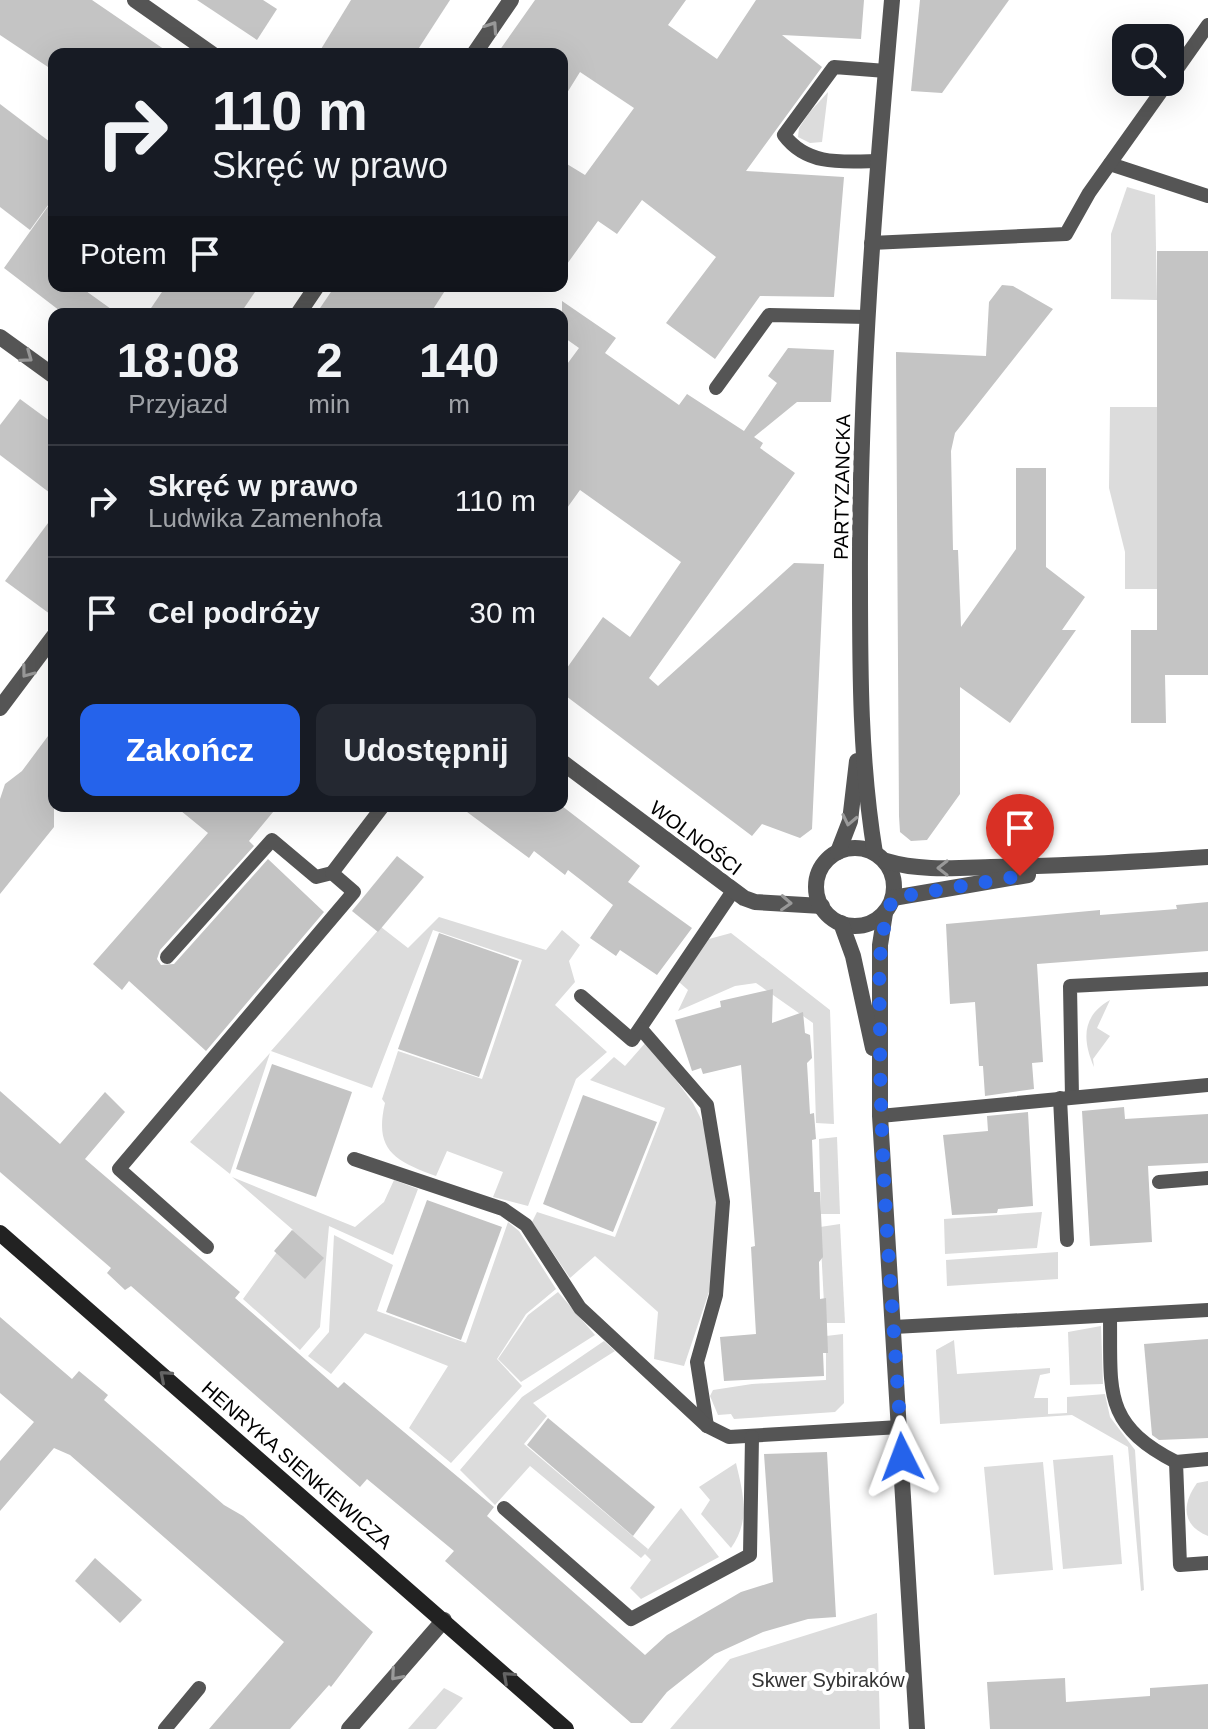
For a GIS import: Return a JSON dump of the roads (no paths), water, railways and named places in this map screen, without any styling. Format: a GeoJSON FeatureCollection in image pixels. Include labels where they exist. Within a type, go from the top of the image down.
{"type":"FeatureCollection","features":[{"type":"Feature","properties":{"kind":"main road","name":"HENRYKA SIENKIEWICZA"},"geometry":{"type":"LineString","coordinates":[[0,1233],[566,1729]]}},
{"type":"Feature","properties":{"kind":"street"},"geometry":{"type":"LineString","coordinates":[[135,0],[203,48]]}},
{"type":"Feature","properties":{"kind":"street"},"geometry":{"type":"LineString","coordinates":[[478,48],[511,0]]}},
{"type":"Feature","properties":{"kind":"street","name":"PARTYZANCKA"},"geometry":{"type":"LineString","coordinates":[[838,852],[850,821],[861,731],[860,491],[871,243],[892,0]]}},
{"type":"Feature","properties":{"kind":"street"},"geometry":{"type":"LineString","coordinates":[[0,337],[48,372]]}},
{"type":"Feature","properties":{"kind":"street"},"geometry":{"type":"LineString","coordinates":[[0,708],[48,644]]}},
{"type":"Feature","properties":{"kind":"street","name":"PARTYZANCKA"},"geometry":{"type":"LineString","coordinates":[[861,731],[880,857]]}},
{"type":"Feature","properties":{"kind":"street","name":"WOLNOŚCI"},"geometry":{"type":"LineString","coordinates":[[568,767],[733,891],[755,902],[822,906]]}},
{"type":"Feature","properties":{"kind":"street"},"geometry":{"type":"LineString","coordinates":[[880,1077],[853,956],[841,923],[822,906],[817,895],[820,870],[838,852],[850,848],[903,867],[934,868],[1077,866],[1208,857]]}},
{"type":"Feature","properties":{"kind":"street"},"geometry":{"type":"LineString","coordinates":[[880,857],[895,885],[880,945],[880,1116],[917,1729]]}},
{"type":"Feature","properties":{"kind":"street"},"geometry":{"type":"LineString","coordinates":[[841,923],[864,925],[889,905],[1077,866]]}},
{"type":"Feature","properties":{"kind":"street"},"geometry":{"type":"LineString","coordinates":[[349,1729],[444,1620]]}},
{"type":"Feature","properties":{"kind":"lane"},"geometry":{"type":"LineString","coordinates":[[1184,59],[1208,25]]}},
{"type":"Feature","properties":{"kind":"lane"},"geometry":{"type":"LineString","coordinates":[[877,161],[819,160],[792,146],[784,135],[834,67],[886,71]]}},
{"type":"Feature","properties":{"kind":"lane"},"geometry":{"type":"LineString","coordinates":[[871,243],[1066,234],[1158,96]]}},
{"type":"Feature","properties":{"kind":"lane"},"geometry":{"type":"LineString","coordinates":[[1110,164],[1208,196]]}},
{"type":"Feature","properties":{"kind":"lane"},"geometry":{"type":"LineString","coordinates":[[716,388],[769,315],[868,317]]}},
{"type":"Feature","properties":{"kind":"lane"},"geometry":{"type":"LineString","coordinates":[[167,957],[272,840],[316,877],[332,873],[378,812]]}},
{"type":"Feature","properties":{"kind":"lane"},"geometry":{"type":"LineString","coordinates":[[207,1247],[119,1169],[354,892],[332,873]]}},
{"type":"Feature","properties":{"kind":"lane"},"geometry":{"type":"LineString","coordinates":[[581,996],[632,1040],[733,891]]}},
{"type":"Feature","properties":{"kind":"lane"},"geometry":{"type":"LineString","coordinates":[[1067,1240],[1066,1098],[1070,986],[1208,979]]}},
{"type":"Feature","properties":{"kind":"lane"},"geometry":{"type":"LineString","coordinates":[[641,1029],[707,1105],[721,1188],[716,1295],[697,1362],[707,1426]]}},
{"type":"Feature","properties":{"kind":"lane"},"geometry":{"type":"LineString","coordinates":[[880,1116],[1208,1085]]}},
{"type":"Feature","properties":{"kind":"lane"},"geometry":{"type":"LineString","coordinates":[[354,1159],[503,1209],[526,1225],[580,1308],[707,1426],[729,1437],[900,1427]]}},
{"type":"Feature","properties":{"kind":"lane"},"geometry":{"type":"LineString","coordinates":[[1159,1182],[1208,1178]]}},
{"type":"Feature","properties":{"kind":"lane"},"geometry":{"type":"LineString","coordinates":[[894,1327],[1208,1310]]}},
{"type":"Feature","properties":{"kind":"lane"},"geometry":{"type":"LineString","coordinates":[[1110,1317],[1111,1390],[1117,1413],[1146,1447],[1176,1462],[1208,1459]]}},
{"type":"Feature","properties":{"kind":"lane"},"geometry":{"type":"LineString","coordinates":[[504,1508],[631,1619],[750,1555],[752,1437]]}},
{"type":"Feature","properties":{"kind":"lane"},"geometry":{"type":"LineString","coordinates":[[1176,1462],[1180,1565],[1208,1563]]}},
{"type":"Feature","properties":{"kind":"lane"},"geometry":{"type":"LineString","coordinates":[[165,1729],[199,1688]]}},
{"type":"Feature","properties":{"kind":"park label","name":"Skwer Sybiraków"},"geometry":{"type":"Point","coordinates":[828,1680]}}]}
